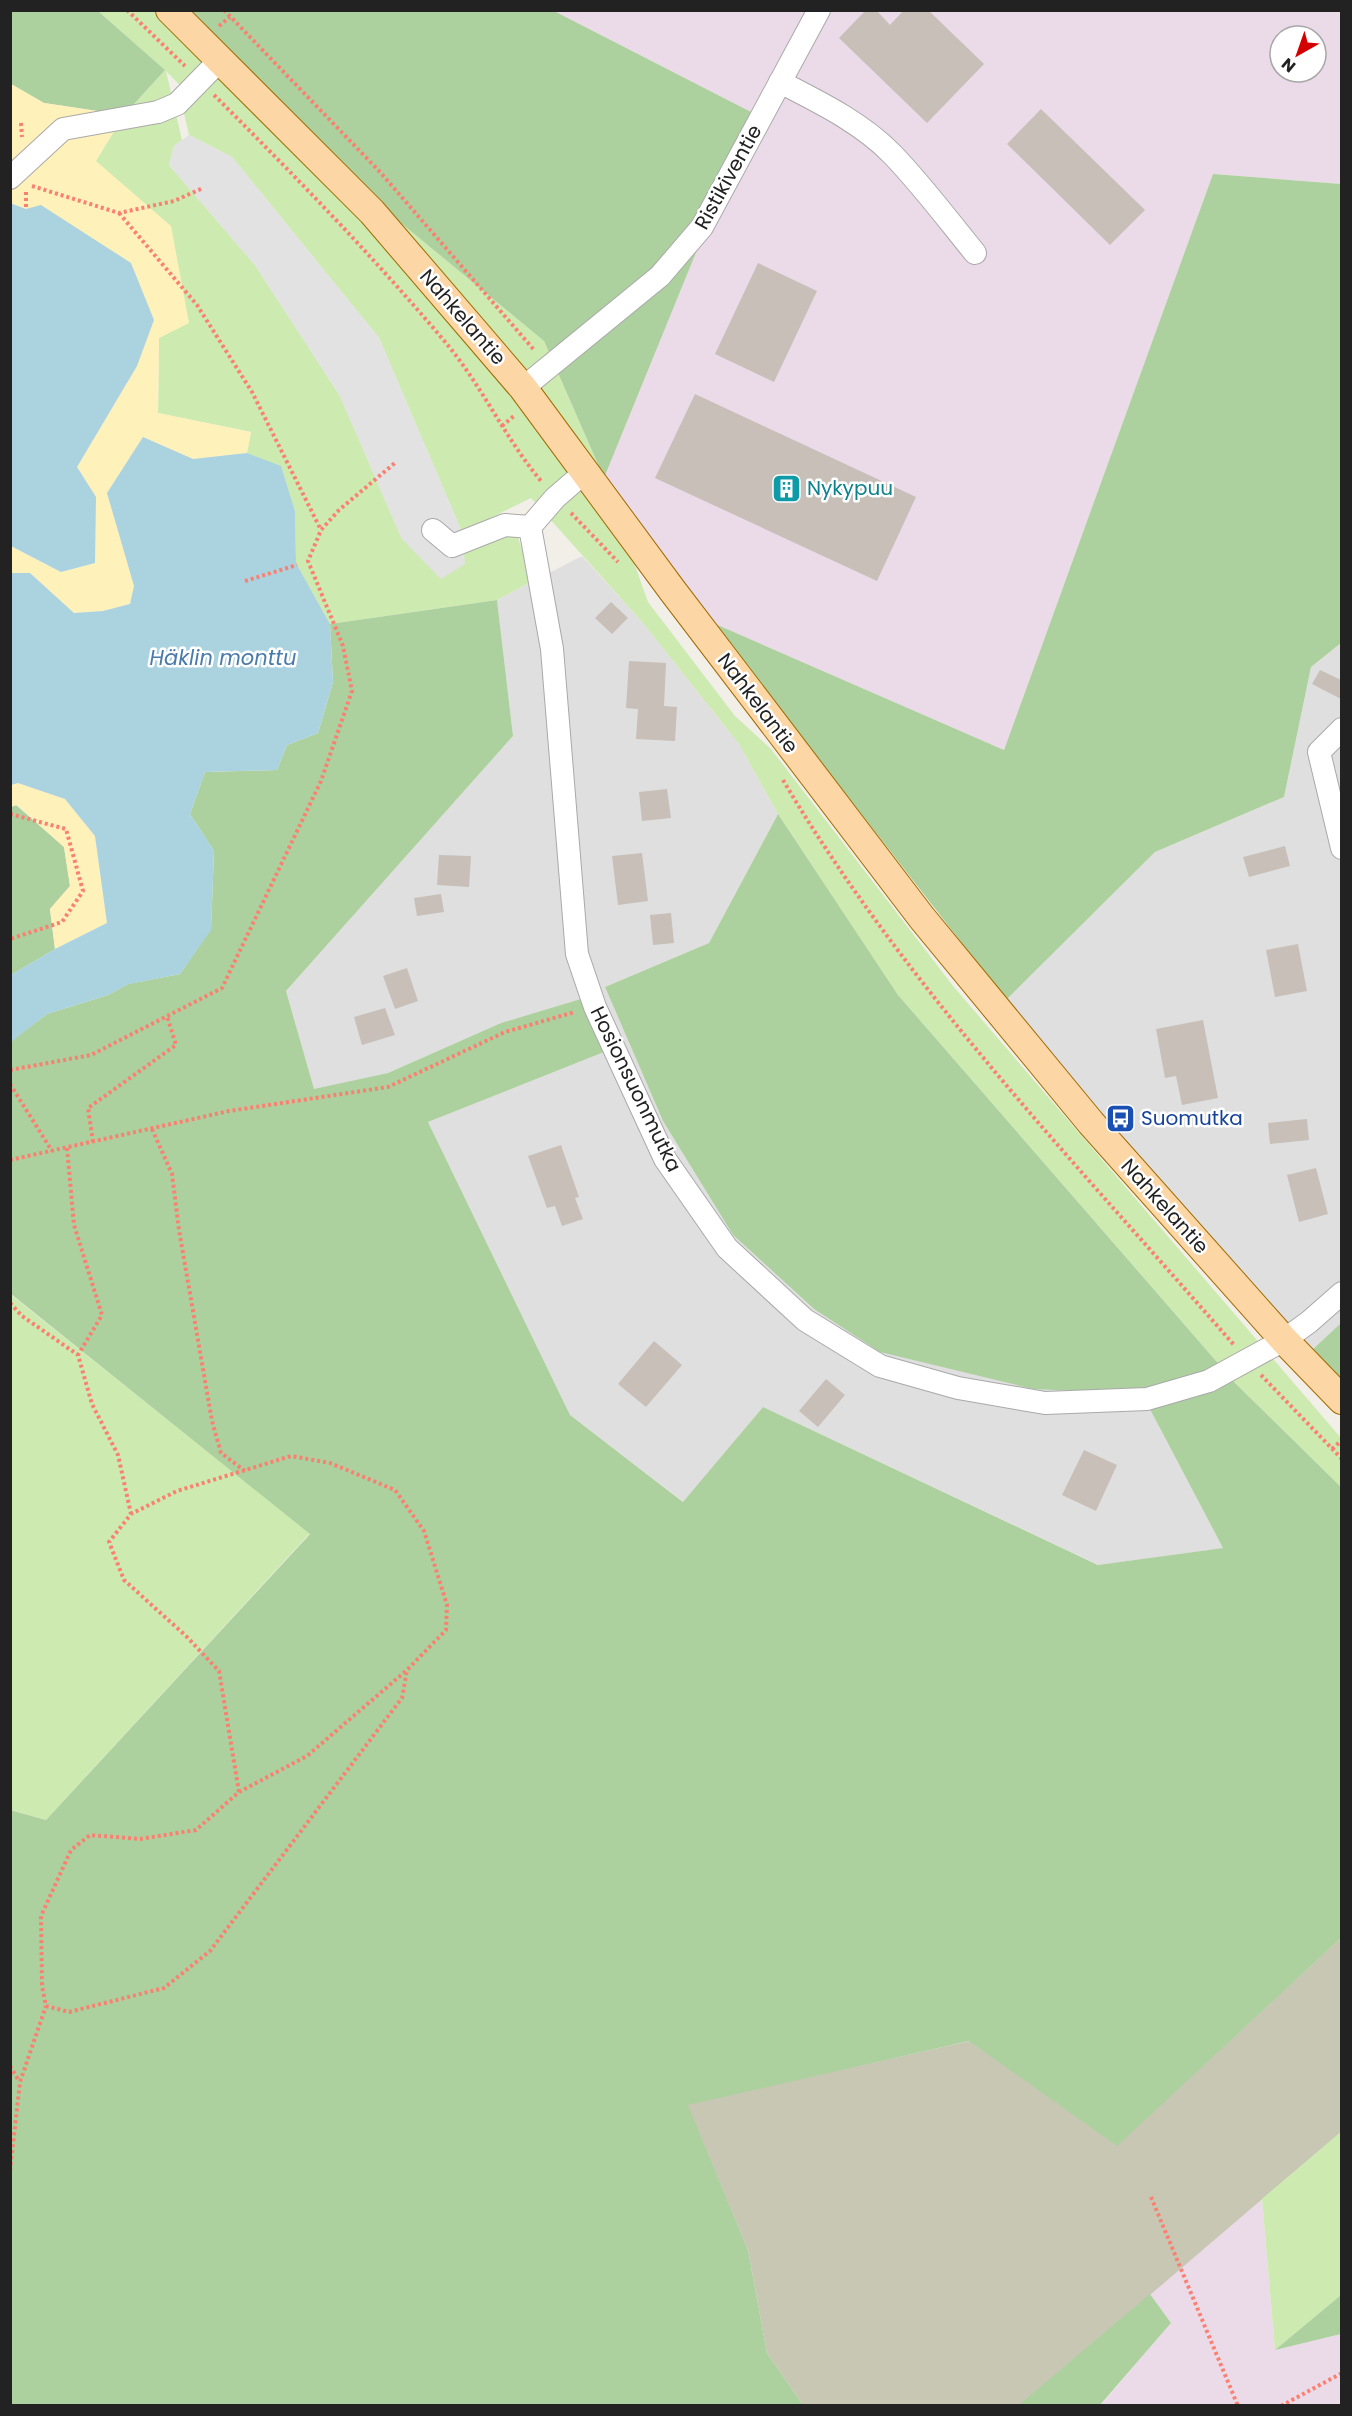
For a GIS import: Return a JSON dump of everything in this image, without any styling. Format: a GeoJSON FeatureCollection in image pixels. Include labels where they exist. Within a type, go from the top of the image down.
{"type":"FeatureCollection","features":[{"type":"Feature","properties":{"kind":"main road","name":"Nahkelantie"},"geometry":{"type":"LineString","coordinates":[[170,10],[372,212],[524,388],[922,918],[1091,1123],[1284,1340],[1341,1400]]}},
{"type":"Feature","properties":{"kind":"street","name":"Ristikiventie"},"geometry":{"type":"LineString","coordinates":[[524,388],[660,276],[702,227],[819,10]]}},
{"type":"Feature","properties":{"kind":"street"},"geometry":{"type":"LineString","coordinates":[[18,181],[63,129],[158,112],[177,104],[220,60]]}},
{"type":"Feature","properties":{"kind":"street"},"geometry":{"type":"LineString","coordinates":[[780,82],[812,98],[863,130],[892,154],[975,253]]}},
{"type":"Feature","properties":{"kind":"street"},"geometry":{"type":"LineString","coordinates":[[433,530],[452,546],[505,525],[530,527],[555,498],[585,472]]}},
{"type":"Feature","properties":{"kind":"street","name":"Hosionsuonmutka"},"geometry":{"type":"LineString","coordinates":[[530,527],[552,649],[577,954],[596,1006],[665,1159],[727,1248],[805,1320],[880,1366],[958,1388],[1045,1403],[1147,1399],[1209,1381],[1284,1340],[1309,1322],[1341,1293]]}},
{"type":"Feature","properties":{"kind":"street"},"geometry":{"type":"LineString","coordinates":[[1341,729],[1318,752],[1341,848]]}},
{"type":"Feature","properties":{"kind":"path"},"geometry":{"type":"LineString","coordinates":[[127,10],[316,198],[448,344],[482,393],[519,455],[555,498],[626,570]]}},
{"type":"Feature","properties":{"kind":"path"},"geometry":{"type":"LineString","coordinates":[[224,10],[380,172],[549,367]]}},
{"type":"Feature","properties":{"kind":"path"},"geometry":{"type":"LineString","coordinates":[[18,181],[119,213],[174,201],[203,188]]}},
{"type":"Feature","properties":{"kind":"path"},"geometry":{"type":"LineString","coordinates":[[119,213],[197,306],[252,392],[321,530]]}},
{"type":"Feature","properties":{"kind":"path"},"geometry":{"type":"LineString","coordinates":[[10,1070],[91,1055],[222,988],[321,781],[352,691],[343,646],[308,561],[321,530],[339,510],[396,462]]}},
{"type":"Feature","properties":{"kind":"path"},"geometry":{"type":"LineString","coordinates":[[245,581],[297,565]]}},
{"type":"Feature","properties":{"kind":"path"},"geometry":{"type":"LineString","coordinates":[[778,771],[819,841],[893,944],[999,1075],[1248,1361],[1341,1459]]}},
{"type":"Feature","properties":{"kind":"path"},"geometry":{"type":"LineString","coordinates":[[10,814],[66,830],[83,891],[62,922],[10,939]]}},
{"type":"Feature","properties":{"kind":"path"},"geometry":{"type":"LineString","coordinates":[[10,1160],[229,1112],[388,1087],[506,1032],[596,1006]]}},
{"type":"Feature","properties":{"kind":"path"},"geometry":{"type":"LineString","coordinates":[[93,1142],[88,1108],[176,1045],[167,1016]]}},
{"type":"Feature","properties":{"kind":"path"},"geometry":{"type":"LineString","coordinates":[[10,1084],[52,1151]]}},
{"type":"Feature","properties":{"kind":"path"},"geometry":{"type":"LineString","coordinates":[[152,1129],[172,1174],[179,1230],[212,1421],[221,1453],[245,1471]]}},
{"type":"Feature","properties":{"kind":"path"},"geometry":{"type":"LineString","coordinates":[[67,1148],[74,1225],[102,1315],[78,1355]]}},
{"type":"Feature","properties":{"kind":"path"},"geometry":{"type":"LineString","coordinates":[[10,1303],[22,1316],[78,1355],[92,1404],[118,1455],[131,1514]]}},
{"type":"Feature","properties":{"kind":"path"},"geometry":{"type":"LineString","coordinates":[[1332,1449],[1341,1440]]}},
{"type":"Feature","properties":{"kind":"path"},"geometry":{"type":"LineString","coordinates":[[10,2171],[20,2082],[46,2006],[42,1986],[41,1916],[71,1850],[90,1835],[140,1839],[196,1830],[239,1791],[307,1756],[407,1670],[446,1630],[447,1605],[424,1531],[395,1490],[330,1463],[291,1456],[177,1491],[131,1514],[108,1542],[124,1580],[186,1635],[219,1671],[239,1791]]}},
{"type":"Feature","properties":{"kind":"path"},"geometry":{"type":"LineString","coordinates":[[46,2006],[69,2012],[164,1988],[210,1952],[402,1698],[407,1670]]}},
{"type":"Feature","properties":{"kind":"path"},"geometry":{"type":"LineString","coordinates":[[10,2066],[20,2082]]}},
{"type":"Feature","properties":{"kind":"path"},"geometry":{"type":"LineString","coordinates":[[1151,2197],[1238,2406]]}},
{"type":"Feature","properties":{"kind":"path"},"geometry":{"type":"LineString","coordinates":[[1281,2406],[1341,2373]]}},
{"type":"Feature","properties":{"kind":"shaded area"},"geometry":{"type":"Polygon","coordinates":[[[554,11],[1341,11],[1341,184],[1213,174],[1004,750],[713,623],[604,478],[753,113],[554,11]]]}},
{"type":"Feature","properties":{"kind":"shaded area"},"geometry":{"type":"Polygon","coordinates":[[[189,135],[232,157],[379,338],[462,532],[465,564],[441,579],[402,539],[340,396],[255,265],[169,165],[174,146],[189,135]]]}},
{"type":"Feature","properties":{"kind":"shaded area"},"geometry":{"type":"Polygon","coordinates":[[[582,556],[643,623],[739,744],[778,814],[709,943],[605,987],[663,1121],[733,1235],[814,1309],[1142,1394],[1223,1548],[1099,1565],[763,1407],[684,1502],[570,1415],[428,1122],[609,1050],[584,998],[501,1023],[388,1073],[314,1090],[286,991],[513,736],[497,600],[582,556]]]}},
{"type":"Feature","properties":{"kind":"shaded area"},"geometry":{"type":"Polygon","coordinates":[[[1341,643],[1341,1323],[1311,1351],[1155,1179],[1006,1000],[1155,852],[1284,797],[1311,667],[1341,643]]]}},
{"type":"Feature","properties":{"kind":"shaded area"},"geometry":{"type":"Polygon","coordinates":[[[1341,1938],[1341,2132],[1021,2405],[803,2405],[767,2353],[748,2250],[687,2104],[970,2041],[1117,2145],[1341,1938]]]}},
{"type":"Feature","properties":{"kind":"shaded area"},"geometry":{"type":"Polygon","coordinates":[[[1262,2199],[1275,2350],[1341,2334],[1341,2405],[1100,2406],[1171,2323],[1150,2294],[1262,2199]]]}},
{"type":"Feature","properties":{"kind":"green space"},"geometry":{"type":"Polygon","coordinates":[[[11,11],[98,11],[165,70],[124,115],[44,103],[11,84],[11,11]]]}},
{"type":"Feature","properties":{"kind":"green space"},"geometry":{"type":"Polygon","coordinates":[[[98,11],[192,11],[350,181],[544,341],[604,478],[648,602],[735,716],[771,749],[953,986],[1341,1438],[1341,1487],[1236,1384],[898,995],[778,814],[739,744],[643,623],[531,498],[462,532],[379,338],[232,157],[189,135],[183,109],[193,99],[166,71],[182,140],[174,146],[169,165],[255,265],[340,396],[402,539],[463,549],[516,532],[533,581],[497,600],[330,624],[296,563],[295,511],[281,467],[247,453],[251,432],[158,413],[159,338],[96,161],[124,115],[165,70],[98,11]]]}},
{"type":"Feature","properties":{"kind":"green space"},"geometry":{"type":"Polygon","coordinates":[[[192,11],[554,11],[753,113],[604,478],[544,341],[350,181],[192,11]]]}},
{"type":"Feature","properties":{"kind":"green space"},"geometry":{"type":"Polygon","coordinates":[[[1213,174],[1341,184],[1341,643],[1311,667],[1284,797],[1155,852],[1006,1000],[713,623],[1004,750],[1213,174]]]}},
{"type":"Feature","properties":{"kind":"green space"},"geometry":{"type":"Polygon","coordinates":[[[497,600],[513,736],[286,991],[314,1089],[388,1073],[501,1023],[584,998],[609,1050],[428,1122],[570,1415],[683,1502],[763,1407],[1098,1565],[1223,1548],[1142,1394],[1033,1389],[880,1352],[814,1309],[733,1235],[663,1121],[605,987],[709,943],[778,814],[898,995],[1236,1384],[1341,1487],[1341,1938],[1117,2146],[969,2041],[688,2105],[748,2250],[767,2353],[803,2405],[11,2405],[10,1810],[46,1820],[310,1534],[11,1294],[10,1042],[47,1014],[108,995],[128,984],[180,974],[211,929],[214,851],[190,814],[205,772],[277,770],[287,745],[318,733],[333,682],[330,624],[497,600]]]}},
{"type":"Feature","properties":{"kind":"green space"},"geometry":{"type":"Polygon","coordinates":[[[16,805],[64,847],[70,886],[50,909],[55,949],[11,975],[10,807],[16,805]]]}},
{"type":"Feature","properties":{"kind":"green space"},"geometry":{"type":"Polygon","coordinates":[[[10,1294],[310,1533],[46,1820],[11,1810],[10,1294]]]}},
{"type":"Feature","properties":{"kind":"green space"},"geometry":{"type":"Polygon","coordinates":[[[1341,1323],[1341,1381],[1311,1351],[1341,1323]]]}},
{"type":"Feature","properties":{"kind":"green space"},"geometry":{"type":"Polygon","coordinates":[[[1341,2132],[1341,2295],[1275,2350],[1262,2199],[1341,2132]]]}},
{"type":"Feature","properties":{"kind":"green space"},"geometry":{"type":"Polygon","coordinates":[[[1150,2294],[1171,2323],[1100,2405],[1019,2405],[1150,2294]]]}},
{"type":"Feature","properties":{"kind":"green space"},"geometry":{"type":"Polygon","coordinates":[[[1341,2295],[1341,2334],[1275,2350],[1341,2295]]]}},
{"type":"Feature","properties":{"kind":"sand"},"geometry":{"type":"Polygon","coordinates":[[[11,84],[44,103],[124,115],[96,161],[171,226],[189,323],[159,338],[158,413],[251,432],[247,453],[193,459],[143,437],[107,493],[135,586],[130,604],[103,611],[74,613],[30,573],[11,573],[10,546],[61,572],[95,563],[96,497],[77,467],[137,366],[26,209],[11,203],[11,84]]]}},
{"type":"Feature","properties":{"kind":"sand"},"geometry":{"type":"Polygon","coordinates":[[[18,783],[65,799],[95,836],[107,923],[55,949],[50,909],[70,886],[64,847],[17,805],[11,807],[11,785],[18,783]]]}},
{"type":"Feature","properties":{"kind":"water"},"geometry":{"type":"Polygon","coordinates":[[[10,203],[26,209],[41,205],[131,263],[154,320],[137,366],[77,467],[96,497],[95,563],[61,572],[11,546],[10,203]]]}},
{"type":"Feature","properties":{"kind":"water","name":"Häklin monttu"},"geometry":{"type":"Polygon","coordinates":[[[143,437],[193,459],[247,453],[281,466],[295,511],[296,563],[330,624],[333,682],[318,733],[287,745],[277,770],[205,772],[190,814],[214,851],[211,930],[180,974],[129,984],[108,995],[47,1014],[11,1042],[11,975],[55,949],[107,923],[95,836],[65,799],[18,783],[11,785],[11,573],[30,573],[74,613],[103,611],[130,604],[134,586],[107,493],[143,437]]]}},
{"type":"Feature","properties":{"kind":"building"},"geometry":{"type":"Polygon","coordinates":[[[866,10],[876,10],[890,25],[904,10],[928,10],[984,64],[927,123],[839,38],[866,10]]]}},
{"type":"Feature","properties":{"kind":"building"},"geometry":{"type":"Polygon","coordinates":[[[1041,109],[1145,210],[1110,245],[1007,144],[1041,109]]]}},
{"type":"Feature","properties":{"kind":"building"},"geometry":{"type":"Polygon","coordinates":[[[758,263],[817,291],[774,382],[715,354],[758,263]]]}},
{"type":"Feature","properties":{"kind":"building","name":"Nykypuu"},"geometry":{"type":"Polygon","coordinates":[[[695,394],[916,497],[877,581],[655,478],[695,394]]]}},
{"type":"Feature","properties":{"kind":"building"},"geometry":{"type":"Polygon","coordinates":[[[611,602],[628,618],[612,634],[595,618],[611,602]]]}},
{"type":"Feature","properties":{"kind":"building"},"geometry":{"type":"Polygon","coordinates":[[[629,661],[666,663],[664,706],[677,707],[675,741],[636,739],[638,709],[626,708],[629,661]]]}},
{"type":"Feature","properties":{"kind":"building"},"geometry":{"type":"Polygon","coordinates":[[[1320,670],[1341,680],[1341,699],[1312,684],[1320,670]]]}},
{"type":"Feature","properties":{"kind":"building"},"geometry":{"type":"Polygon","coordinates":[[[667,789],[671,818],[642,821],[639,792],[667,789]]]}},
{"type":"Feature","properties":{"kind":"building"},"geometry":{"type":"Polygon","coordinates":[[[1285,846],[1290,866],[1249,877],[1243,857],[1285,846]]]}},
{"type":"Feature","properties":{"kind":"building"},"geometry":{"type":"Polygon","coordinates":[[[642,853],[648,901],[618,905],[612,856],[642,853]]]}},
{"type":"Feature","properties":{"kind":"building"},"geometry":{"type":"Polygon","coordinates":[[[439,855],[471,856],[469,887],[437,885],[439,855]]]}},
{"type":"Feature","properties":{"kind":"building"},"geometry":{"type":"Polygon","coordinates":[[[441,894],[444,912],[417,916],[414,898],[441,894]]]}},
{"type":"Feature","properties":{"kind":"building"},"geometry":{"type":"Polygon","coordinates":[[[671,913],[674,943],[653,945],[650,915],[671,913]]]}},
{"type":"Feature","properties":{"kind":"building"},"geometry":{"type":"Polygon","coordinates":[[[1298,944],[1307,991],[1275,997],[1266,950],[1298,944]]]}},
{"type":"Feature","properties":{"kind":"building"},"geometry":{"type":"Polygon","coordinates":[[[407,968],[418,1001],[395,1009],[383,976],[407,968]]]}},
{"type":"Feature","properties":{"kind":"building"},"geometry":{"type":"Polygon","coordinates":[[[385,1008],[395,1035],[362,1045],[354,1017],[385,1008]]]}},
{"type":"Feature","properties":{"kind":"building"},"geometry":{"type":"Polygon","coordinates":[[[1203,1020],[1218,1098],[1182,1105],[1176,1076],[1165,1078],[1156,1029],[1203,1020]]]}},
{"type":"Feature","properties":{"kind":"building"},"geometry":{"type":"Polygon","coordinates":[[[1307,1119],[1309,1140],[1270,1144],[1268,1123],[1307,1119]]]}},
{"type":"Feature","properties":{"kind":"building"},"geometry":{"type":"Polygon","coordinates":[[[561,1145],[579,1197],[575,1198],[583,1219],[562,1226],[555,1206],[547,1208],[528,1156],[561,1145]]]}},
{"type":"Feature","properties":{"kind":"building"},"geometry":{"type":"Polygon","coordinates":[[[1316,1168],[1328,1214],[1299,1222],[1287,1175],[1316,1168]]]}},
{"type":"Feature","properties":{"kind":"building"},"geometry":{"type":"Polygon","coordinates":[[[654,1341],[682,1365],[646,1407],[618,1384],[654,1341]]]}},
{"type":"Feature","properties":{"kind":"building"},"geometry":{"type":"Polygon","coordinates":[[[826,1379],[845,1395],[818,1427],[799,1411],[826,1379]]]}},
{"type":"Feature","properties":{"kind":"building"},"geometry":{"type":"Polygon","coordinates":[[[1084,1450],[1117,1465],[1096,1511],[1062,1495],[1084,1450]]]}},
{"type":"Feature","properties":{"kind":"place","name":"Nykypuu"},"geometry":{"type":"Point","coordinates":[786,488]}},
{"type":"Feature","properties":{"kind":"place","name":"Suomutka"},"geometry":{"type":"Point","coordinates":[1120,1118]}}]}
